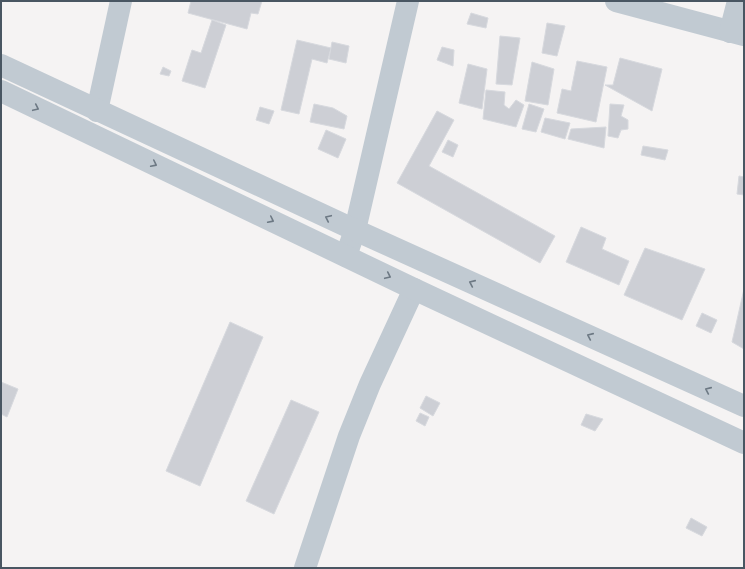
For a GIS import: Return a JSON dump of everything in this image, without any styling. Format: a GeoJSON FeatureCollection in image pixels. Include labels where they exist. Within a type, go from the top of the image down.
{"type":"FeatureCollection","features":[{"type":"Feature","properties":{"kind":"street"},"geometry":{"type":"LineString","coordinates":[[97,110],[121,1]]}},
{"type":"Feature","properties":{"kind":"street"},"geometry":{"type":"LineString","coordinates":[[346,256],[354,230],[408,1]]}},
{"type":"Feature","properties":{"kind":"street"},"geometry":{"type":"LineString","coordinates":[[616,1],[737,33],[738,1]]}},
{"type":"Feature","properties":{"kind":"street"},"geometry":{"type":"LineString","coordinates":[[1,64],[354,230],[744,406]]}},
{"type":"Feature","properties":{"kind":"street"},"geometry":{"type":"LineString","coordinates":[[1,91],[414,289],[744,443]]}},
{"type":"Feature","properties":{"kind":"street"},"geometry":{"type":"LineString","coordinates":[[305,568],[349,436],[370,384],[414,289]]}},
{"type":"Feature","properties":{"kind":"building"},"geometry":{"type":"Polygon","coordinates":[[[191,1],[262,1],[258,14],[251,13],[247,29],[188,13],[191,1]]]}},
{"type":"Feature","properties":{"kind":"building"},"geometry":{"type":"Polygon","coordinates":[[[471,13],[488,18],[486,28],[467,24],[471,13]]]}},
{"type":"Feature","properties":{"kind":"building"},"geometry":{"type":"Polygon","coordinates":[[[212,20],[226,25],[205,88],[182,81],[192,50],[201,53],[212,20]]]}},
{"type":"Feature","properties":{"kind":"building"},"geometry":{"type":"Polygon","coordinates":[[[547,23],[565,26],[557,56],[542,53],[547,23]]]}},
{"type":"Feature","properties":{"kind":"building"},"geometry":{"type":"Polygon","coordinates":[[[500,36],[520,38],[512,85],[496,84],[500,36]]]}},
{"type":"Feature","properties":{"kind":"building"},"geometry":{"type":"Polygon","coordinates":[[[297,40],[331,48],[327,63],[312,59],[299,114],[281,110],[297,40]]]}},
{"type":"Feature","properties":{"kind":"building"},"geometry":{"type":"Polygon","coordinates":[[[332,42],[349,46],[346,63],[329,59],[332,42]]]}},
{"type":"Feature","properties":{"kind":"building"},"geometry":{"type":"Polygon","coordinates":[[[442,47],[454,50],[453,66],[437,60],[442,47]]]}},
{"type":"Feature","properties":{"kind":"building"},"geometry":{"type":"Polygon","coordinates":[[[620,58],[662,69],[652,111],[605,85],[613,85],[620,58]]]}},
{"type":"Feature","properties":{"kind":"building"},"geometry":{"type":"Polygon","coordinates":[[[577,61],[607,67],[596,122],[557,113],[562,89],[571,91],[577,61]]]}},
{"type":"Feature","properties":{"kind":"building"},"geometry":{"type":"Polygon","coordinates":[[[532,62],[554,69],[548,105],[525,101],[532,62]]]}},
{"type":"Feature","properties":{"kind":"building"},"geometry":{"type":"Polygon","coordinates":[[[468,64],[487,69],[482,109],[459,103],[468,64]]]}},
{"type":"Feature","properties":{"kind":"building"},"geometry":{"type":"Polygon","coordinates":[[[163,67],[171,71],[169,76],[160,74],[163,67]]]}},
{"type":"Feature","properties":{"kind":"building"},"geometry":{"type":"Polygon","coordinates":[[[486,90],[505,92],[504,105],[509,109],[516,100],[524,105],[516,127],[483,119],[486,90]]]}},
{"type":"Feature","properties":{"kind":"building"},"geometry":{"type":"Polygon","coordinates":[[[314,104],[333,108],[347,116],[344,129],[310,122],[314,104]]]}},
{"type":"Feature","properties":{"kind":"building"},"geometry":{"type":"Polygon","coordinates":[[[529,104],[544,109],[536,132],[522,129],[529,104]]]}},
{"type":"Feature","properties":{"kind":"building"},"geometry":{"type":"Polygon","coordinates":[[[610,104],[624,105],[621,116],[628,120],[628,129],[621,130],[618,138],[608,136],[610,104]]]}},
{"type":"Feature","properties":{"kind":"building"},"geometry":{"type":"Polygon","coordinates":[[[260,107],[274,111],[269,124],[256,120],[260,107]]]}},
{"type":"Feature","properties":{"kind":"building"},"geometry":{"type":"Polygon","coordinates":[[[437,111],[454,120],[429,166],[555,236],[540,263],[397,183],[437,111]]]}},
{"type":"Feature","properties":{"kind":"building"},"geometry":{"type":"Polygon","coordinates":[[[545,118],[570,123],[565,139],[541,132],[545,118]]]}},
{"type":"Feature","properties":{"kind":"building"},"geometry":{"type":"Polygon","coordinates":[[[606,127],[604,148],[568,139],[571,129],[606,127]]]}},
{"type":"Feature","properties":{"kind":"building"},"geometry":{"type":"Polygon","coordinates":[[[326,130],[346,139],[338,158],[318,149],[326,130]]]}},
{"type":"Feature","properties":{"kind":"building"},"geometry":{"type":"Polygon","coordinates":[[[448,140],[458,145],[453,157],[442,152],[448,140]]]}},
{"type":"Feature","properties":{"kind":"building"},"geometry":{"type":"Polygon","coordinates":[[[643,146],[668,150],[665,160],[641,155],[643,146]]]}},
{"type":"Feature","properties":{"kind":"building"},"geometry":{"type":"Polygon","coordinates":[[[739,176],[744,177],[744,195],[737,194],[739,176]]]}},
{"type":"Feature","properties":{"kind":"building"},"geometry":{"type":"Polygon","coordinates":[[[581,227],[606,238],[602,249],[629,261],[619,285],[566,262],[581,227]]]}},
{"type":"Feature","properties":{"kind":"building"},"geometry":{"type":"Polygon","coordinates":[[[645,248],[705,269],[682,320],[624,295],[645,248]]]}},
{"type":"Feature","properties":{"kind":"building"},"geometry":{"type":"Polygon","coordinates":[[[744,289],[744,349],[732,342],[744,289]]]}},
{"type":"Feature","properties":{"kind":"building"},"geometry":{"type":"Polygon","coordinates":[[[702,313],[717,320],[711,333],[696,326],[702,313]]]}},
{"type":"Feature","properties":{"kind":"building"},"geometry":{"type":"Polygon","coordinates":[[[230,322],[263,337],[200,486],[166,471],[230,322]]]}},
{"type":"Feature","properties":{"kind":"building"},"geometry":{"type":"Polygon","coordinates":[[[1,382],[18,389],[7,417],[1,414],[1,382]]]}},
{"type":"Feature","properties":{"kind":"building"},"geometry":{"type":"Polygon","coordinates":[[[426,396],[440,403],[433,416],[420,408],[426,396]]]}},
{"type":"Feature","properties":{"kind":"building"},"geometry":{"type":"Polygon","coordinates":[[[291,400],[319,412],[274,514],[246,501],[291,400]]]}},
{"type":"Feature","properties":{"kind":"building"},"geometry":{"type":"Polygon","coordinates":[[[420,413],[429,417],[425,426],[416,421],[420,413]]]}},
{"type":"Feature","properties":{"kind":"building"},"geometry":{"type":"Polygon","coordinates":[[[586,414],[603,419],[595,431],[581,425],[586,414]]]}},
{"type":"Feature","properties":{"kind":"building"},"geometry":{"type":"Polygon","coordinates":[[[691,518],[707,527],[702,536],[686,528],[691,518]]]}}]}
